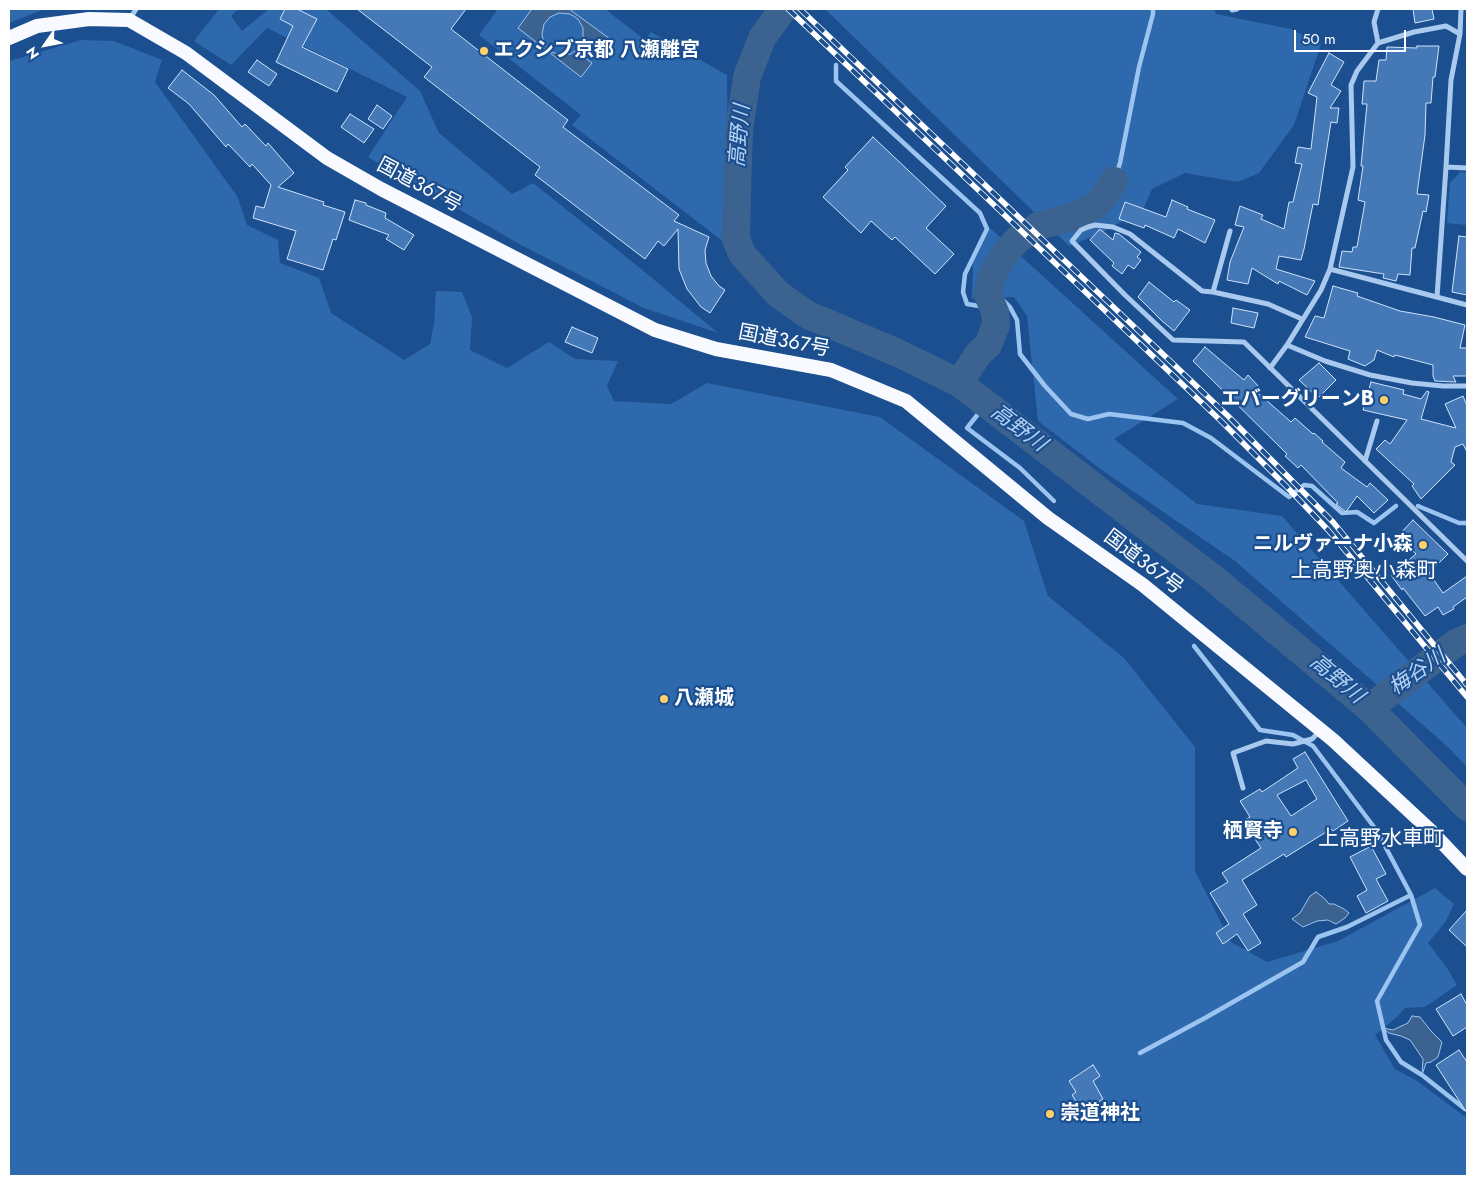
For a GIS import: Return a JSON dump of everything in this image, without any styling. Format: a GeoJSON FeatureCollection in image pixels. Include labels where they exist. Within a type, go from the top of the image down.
{"type":"FeatureCollection","features":[{"type":"Feature","properties":{"kind":"highway","name":"国道367号"},"geometry":{"type":"LineString","coordinates":[[9,38],[37,26],[133,14],[327,158],[381,189],[655,330],[716,349],[831,370],[906,401],[1048,518],[1143,585],[1321,731],[1425,826],[1467,869]]}},
{"type":"Feature","properties":{"kind":"street"},"geometry":{"type":"LineString","coordinates":[[1378,9],[1374,22],[1378,44]]}},
{"type":"Feature","properties":{"kind":"street"},"geometry":{"type":"LineString","coordinates":[[1437,297],[1451,80],[1460,34],[1460,9]]}},
{"type":"Feature","properties":{"kind":"street"},"geometry":{"type":"LineString","coordinates":[[1270,368],[1321,290],[1330,269],[1353,167],[1351,85],[1357,71],[1378,44],[1414,32],[1446,26],[1460,34]]}},
{"type":"Feature","properties":{"kind":"street"},"geometry":{"type":"LineString","coordinates":[[1446,167],[1467,168]]}},
{"type":"Feature","properties":{"kind":"street"},"geometry":{"type":"LineString","coordinates":[[1302,319],[1268,304],[1202,291],[1130,234],[1113,227],[1095,225],[1088,227],[1081,230],[1072,241],[1125,295],[1174,340],[1244,342],[1467,561]]}},
{"type":"Feature","properties":{"kind":"street"},"geometry":{"type":"LineString","coordinates":[[1212,292],[1230,231]]}},
{"type":"Feature","properties":{"kind":"street"},"geometry":{"type":"LineString","coordinates":[[1330,269],[1467,305]]}},
{"type":"Feature","properties":{"kind":"street"},"geometry":{"type":"LineString","coordinates":[[1287,344],[1325,361],[1370,375],[1412,383],[1467,386]]}},
{"type":"Feature","properties":{"kind":"street"},"geometry":{"type":"LineString","coordinates":[[1365,461],[1378,421]]}},
{"type":"Feature","properties":{"kind":"street"},"geometry":{"type":"LineString","coordinates":[[1243,788],[1233,753],[1266,741],[1293,744],[1312,739],[1321,731]]}},
{"type":"Feature","properties":{"kind":"shaded area"},"geometry":{"type":"Polygon","coordinates":[[[15,9],[45,9],[9,23],[9,11],[15,9]]]}},
{"type":"Feature","properties":{"kind":"shaded area"},"geometry":{"type":"Polygon","coordinates":[[[219,9],[238,9],[231,16],[242,31],[269,9],[326,9],[420,91],[439,133],[512,194],[533,183],[718,333],[644,308],[521,245],[368,157],[407,97],[267,28],[231,65],[194,41],[219,9]]]}},
{"type":"Feature","properties":{"kind":"shaded area"},"geometry":{"type":"Polygon","coordinates":[[[498,9],[605,9],[645,40],[651,32],[727,75],[729,246],[572,125],[581,115],[479,35],[498,9]]]}},
{"type":"Feature","properties":{"kind":"shaded area"},"geometry":{"type":"Polygon","coordinates":[[[532,9],[569,9],[610,39],[600,52],[583,41],[583,28],[578,19],[570,14],[559,13],[550,17],[544,24],[542,34],[544,44],[551,52],[561,55],[571,54],[575,51],[592,63],[581,77],[518,28],[532,9]]]}},
{"type":"Feature","properties":{"kind":"shaded area"},"geometry":{"type":"Polygon","coordinates":[[[825,9],[1214,9],[1216,14],[1291,29],[1321,44],[1294,125],[1259,173],[1238,182],[1185,173],[1152,189],[1143,210],[1097,235],[1069,246],[825,9]]]}},
{"type":"Feature","properties":{"kind":"shaded area"},"geometry":{"type":"Polygon","coordinates":[[[81,40],[114,41],[162,60],[155,82],[237,196],[247,225],[278,240],[280,263],[319,278],[331,313],[404,360],[430,344],[434,324],[436,291],[462,292],[472,317],[470,350],[507,368],[549,342],[575,359],[618,361],[607,386],[614,401],[671,404],[707,383],[880,417],[1024,521],[1048,596],[1124,658],[1195,747],[1195,871],[1231,942],[1267,962],[1338,941],[1435,888],[1454,904],[1446,921],[1428,943],[1457,985],[1425,1007],[1405,1008],[1375,1035],[1395,1069],[1417,1081],[1467,1118],[1467,1176],[9,1176],[9,61],[81,40]]]}},
{"type":"Feature","properties":{"kind":"shaded area"},"geometry":{"type":"Polygon","coordinates":[[[1460,172],[1467,173],[1467,225],[1447,223],[1450,183],[1460,172]]]}},
{"type":"Feature","properties":{"kind":"shaded area"},"geometry":{"type":"Polygon","coordinates":[[[990,228],[1178,399],[1114,439],[1197,504],[1282,516],[1467,728],[1467,767],[1448,747],[1235,561],[1099,468],[1038,421],[1027,316],[1014,297],[972,298],[973,263],[990,228]]]}},
{"type":"Feature","properties":{"kind":"shaded area"},"geometry":{"type":"Polygon","coordinates":[[[1316,892],[1329,904],[1334,904],[1349,913],[1336,924],[1328,920],[1317,921],[1303,927],[1292,919],[1300,913],[1310,896],[1316,892]]]}},
{"type":"Feature","properties":{"kind":"shaded area"},"geometry":{"type":"Polygon","coordinates":[[[1412,1016],[1420,1017],[1442,1042],[1438,1057],[1426,1063],[1422,1075],[1423,1059],[1410,1040],[1389,1033],[1383,1028],[1393,1030],[1408,1023],[1412,1016]]]}},
{"type":"Feature","properties":{"kind":"building"},"geometry":{"type":"Polygon","coordinates":[[[285,9],[297,9],[317,19],[302,47],[348,69],[337,92],[276,62],[293,26],[280,19],[285,9]]]}},
{"type":"Feature","properties":{"kind":"building"},"geometry":{"type":"Polygon","coordinates":[[[357,9],[466,9],[451,29],[568,120],[563,127],[679,215],[674,221],[709,237],[705,250],[706,263],[711,276],[725,290],[710,313],[701,307],[687,289],[679,269],[678,229],[664,246],[658,241],[645,259],[535,175],[540,167],[424,77],[432,67],[357,9]]]}},
{"type":"Feature","properties":{"kind":"building"},"geometry":{"type":"Polygon","coordinates":[[[1413,9],[1432,9],[1434,19],[1415,23],[1413,9]]]}},
{"type":"Feature","properties":{"kind":"building"},"geometry":{"type":"Polygon","coordinates":[[[1417,46],[1439,46],[1435,77],[1433,77],[1431,103],[1426,103],[1425,135],[1417,194],[1429,195],[1426,212],[1423,211],[1415,248],[1412,248],[1410,275],[1398,274],[1396,281],[1383,278],[1384,274],[1339,267],[1342,251],[1352,252],[1353,247],[1357,247],[1365,202],[1358,200],[1363,166],[1361,166],[1367,104],[1362,104],[1364,81],[1376,81],[1379,60],[1386,60],[1387,47],[1417,48],[1417,46]]]}},
{"type":"Feature","properties":{"kind":"building"},"geometry":{"type":"Polygon","coordinates":[[[1329,53],[1344,62],[1331,85],[1341,91],[1330,108],[1339,108],[1337,123],[1331,122],[1318,205],[1313,204],[1301,260],[1279,256],[1276,269],[1315,281],[1307,295],[1279,281],[1278,284],[1252,268],[1248,284],[1227,280],[1230,262],[1244,227],[1235,225],[1240,206],[1263,215],[1261,219],[1284,229],[1289,202],[1293,202],[1302,164],[1295,163],[1298,147],[1311,149],[1317,97],[1308,93],[1329,53]]]}},
{"type":"Feature","properties":{"kind":"building"},"geometry":{"type":"Polygon","coordinates":[[[257,60],[277,74],[269,86],[248,72],[257,60]]]}},
{"type":"Feature","properties":{"kind":"building"},"geometry":{"type":"Polygon","coordinates":[[[182,70],[214,95],[242,127],[245,124],[266,146],[268,143],[294,173],[278,187],[324,202],[323,205],[345,212],[336,240],[333,239],[323,270],[287,259],[296,231],[253,218],[256,206],[264,208],[271,185],[252,164],[250,167],[228,144],[226,147],[189,104],[168,88],[182,70]]]}},
{"type":"Feature","properties":{"kind":"building"},"geometry":{"type":"Polygon","coordinates":[[[377,105],[392,116],[383,129],[368,119],[377,105]]]}},
{"type":"Feature","properties":{"kind":"building"},"geometry":{"type":"Polygon","coordinates":[[[350,114],[374,129],[364,143],[341,127],[350,114]]]}},
{"type":"Feature","properties":{"kind":"building"},"geometry":{"type":"Polygon","coordinates":[[[873,137],[946,206],[926,228],[954,254],[935,274],[895,237],[892,240],[871,221],[861,233],[823,197],[848,170],[845,167],[873,137]]]}},
{"type":"Feature","properties":{"kind":"building"},"geometry":{"type":"Polygon","coordinates":[[[355,200],[386,213],[385,218],[414,235],[404,250],[386,239],[389,235],[349,220],[355,200]]]}},
{"type":"Feature","properties":{"kind":"building"},"geometry":{"type":"Polygon","coordinates":[[[1172,200],[1188,207],[1187,209],[1215,220],[1205,243],[1178,229],[1174,238],[1145,225],[1144,228],[1119,219],[1125,202],[1166,217],[1172,200]]]}},
{"type":"Feature","properties":{"kind":"building"},"geometry":{"type":"Polygon","coordinates":[[[1099,230],[1113,240],[1115,233],[1119,234],[1141,252],[1137,257],[1141,260],[1134,269],[1128,265],[1122,274],[1112,266],[1114,263],[1090,240],[1099,230]]]}},
{"type":"Feature","properties":{"kind":"building"},"geometry":{"type":"Polygon","coordinates":[[[1459,236],[1467,237],[1467,295],[1452,292],[1459,236]]]}},
{"type":"Feature","properties":{"kind":"building"},"geometry":{"type":"Polygon","coordinates":[[[1149,282],[1174,302],[1176,300],[1190,310],[1174,331],[1138,297],[1149,282]]]}},
{"type":"Feature","properties":{"kind":"building"},"geometry":{"type":"Polygon","coordinates":[[[1333,286],[1358,293],[1357,296],[1400,311],[1465,325],[1460,348],[1467,348],[1467,376],[1453,376],[1456,382],[1435,381],[1433,365],[1395,355],[1394,357],[1377,350],[1374,360],[1365,366],[1348,359],[1350,351],[1305,337],[1315,316],[1324,318],[1333,286]]]}},
{"type":"Feature","properties":{"kind":"building"},"geometry":{"type":"Polygon","coordinates":[[[1233,308],[1258,313],[1254,328],[1231,323],[1233,308]]]}},
{"type":"Feature","properties":{"kind":"building"},"geometry":{"type":"Polygon","coordinates":[[[572,327],[598,338],[592,353],[565,342],[572,327]]]}},
{"type":"Feature","properties":{"kind":"building"},"geometry":{"type":"Polygon","coordinates":[[[1205,347],[1244,380],[1248,375],[1261,389],[1257,392],[1291,422],[1295,418],[1314,433],[1345,462],[1341,468],[1367,487],[1370,483],[1388,500],[1374,513],[1357,496],[1346,512],[1336,504],[1338,503],[1301,465],[1298,468],[1285,456],[1287,454],[1193,361],[1205,347]]]}},
{"type":"Feature","properties":{"kind":"building","name":"エバーグリーンB"},"geometry":{"type":"Polygon","coordinates":[[[1319,363],[1336,380],[1318,398],[1299,380],[1319,363]]]}},
{"type":"Feature","properties":{"kind":"building"},"geometry":{"type":"Polygon","coordinates":[[[1371,382],[1404,390],[1403,394],[1421,399],[1427,391],[1429,392],[1421,419],[1456,428],[1445,404],[1463,396],[1467,406],[1467,452],[1463,444],[1455,447],[1451,462],[1455,465],[1421,499],[1412,486],[1414,484],[1376,449],[1385,440],[1390,444],[1407,420],[1363,410],[1371,382]]]}},
{"type":"Feature","properties":{"kind":"building"},"geometry":{"type":"Polygon","coordinates":[[[1413,520],[1448,554],[1429,573],[1443,593],[1467,576],[1467,597],[1453,607],[1454,609],[1443,615],[1438,607],[1425,616],[1391,575],[1416,554],[1398,536],[1413,520]]]}},
{"type":"Feature","properties":{"kind":"building"},"geometry":{"type":"Polygon","coordinates":[[[1305,752],[1348,821],[1333,831],[1331,829],[1286,857],[1284,854],[1242,880],[1257,905],[1243,914],[1261,943],[1248,951],[1237,934],[1223,944],[1216,933],[1229,924],[1210,893],[1228,882],[1222,873],[1261,848],[1243,821],[1250,817],[1240,801],[1260,789],[1262,792],[1298,768],[1293,759],[1305,752]],[[1306,780],[1277,795],[1291,816],[1317,799],[1306,780]]]}},
{"type":"Feature","properties":{"kind":"building"},"geometry":{"type":"Polygon","coordinates":[[[1371,846],[1386,874],[1376,879],[1388,901],[1366,913],[1357,896],[1367,890],[1350,857],[1371,846]]]}},
{"type":"Feature","properties":{"kind":"building"},"geometry":{"type":"Polygon","coordinates":[[[1467,910],[1467,947],[1449,930],[1467,910]]]}},
{"type":"Feature","properties":{"kind":"building"},"geometry":{"type":"Polygon","coordinates":[[[1461,994],[1467,1005],[1467,1027],[1453,1036],[1436,1009],[1461,994]]]}},
{"type":"Feature","properties":{"kind":"building"},"geometry":{"type":"Polygon","coordinates":[[[1459,1050],[1467,1062],[1467,1113],[1436,1065],[1459,1050]]]}},
{"type":"Feature","properties":{"kind":"building"},"geometry":{"type":"Polygon","coordinates":[[[1093,1065],[1100,1076],[1093,1081],[1103,1099],[1083,1112],[1072,1095],[1076,1092],[1069,1081],[1093,1065]]]}},
{"type":"Feature","properties":{"kind":"waterway","name":"高野川"},"geometry":{"type":"LineString","coordinates":[[783,9],[762,38],[747,77],[739,130],[737,194],[736,239],[742,254],[778,294],[808,315],[898,353],[959,383],[1213,578],[1369,708],[1467,807]]}},
{"type":"Feature","properties":{"kind":"waterway"},"geometry":{"type":"LineString","coordinates":[[1114,181],[1120,163],[1139,67],[1153,9]]}},
{"type":"Feature","properties":{"kind":"waterway"},"geometry":{"type":"LineString","coordinates":[[836,65],[836,81],[980,213],[987,229],[965,274],[963,292],[967,304],[979,306],[1000,297],[1010,307],[1017,320],[1020,354],[1045,386],[1071,414],[1088,419],[1109,414],[1183,423],[1211,438],[1289,497],[1304,485],[1312,486],[1342,513],[1357,512],[1374,523],[1396,506]]}},
{"type":"Feature","properties":{"kind":"waterway"},"geometry":{"type":"LineString","coordinates":[[959,383],[979,353],[988,345],[996,325],[995,312],[988,295],[991,278],[1006,252],[1018,239],[1038,226],[1073,217],[1095,206],[1103,198],[1114,181]]}},
{"type":"Feature","properties":{"kind":"waterway"},"geometry":{"type":"LineString","coordinates":[[986,404],[967,428],[1020,468],[1054,501]]}},
{"type":"Feature","properties":{"kind":"waterway"},"geometry":{"type":"LineString","coordinates":[[1418,506],[1459,523],[1467,523]]}},
{"type":"Feature","properties":{"kind":"waterway","name":"梅谷川"},"geometry":{"type":"LineString","coordinates":[[1369,708],[1456,643],[1467,638]]}},
{"type":"Feature","properties":{"kind":"waterway"},"geometry":{"type":"LineString","coordinates":[[1194,646],[1260,730],[1293,735],[1313,746],[1377,831],[1411,895],[1420,925],[1377,1001],[1386,1040],[1401,1062],[1422,1075],[1465,1109],[1467,1108]]}},
{"type":"Feature","properties":{"kind":"waterway"},"geometry":{"type":"LineString","coordinates":[[1140,1053],[1303,962],[1318,937],[1347,927],[1411,895]]}},
{"type":"Feature","properties":{"kind":"railway"},"geometry":{"type":"LineString","coordinates":[[788,9],[1221,421],[1287,487],[1328,530],[1467,697]]}},
{"type":"Feature","properties":{"kind":"railway"},"geometry":{"type":"LineString","coordinates":[[800,9],[1228,416],[1333,522],[1467,685]]}},
{"type":"Feature","properties":{"kind":"place","name":"エクシブ京都 八瀬離宮"},"geometry":{"type":"Point","coordinates":[484,51]}},
{"type":"Feature","properties":{"kind":"place","name":"エバーグリーンB"},"geometry":{"type":"Point","coordinates":[1384,400]}},
{"type":"Feature","properties":{"kind":"place","name":"ニルヴァーナ小森"},"geometry":{"type":"Point","coordinates":[1423,545]}},
{"type":"Feature","properties":{"kind":"place","name":"八瀬城"},"geometry":{"type":"Point","coordinates":[664,699]}},
{"type":"Feature","properties":{"kind":"place","name":"栖賢寺"},"geometry":{"type":"Point","coordinates":[1293,832]}},
{"type":"Feature","properties":{"kind":"place","name":"崇道神社"},"geometry":{"type":"Point","coordinates":[1050,1114]}},
{"type":"Feature","properties":{"kind":"district","name":"上高野奥小森町"},"geometry":{"type":"Point","coordinates":[1364,572]}},
{"type":"Feature","properties":{"kind":"district","name":"上高野水車町"},"geometry":{"type":"Point","coordinates":[1381,840]}}]}
